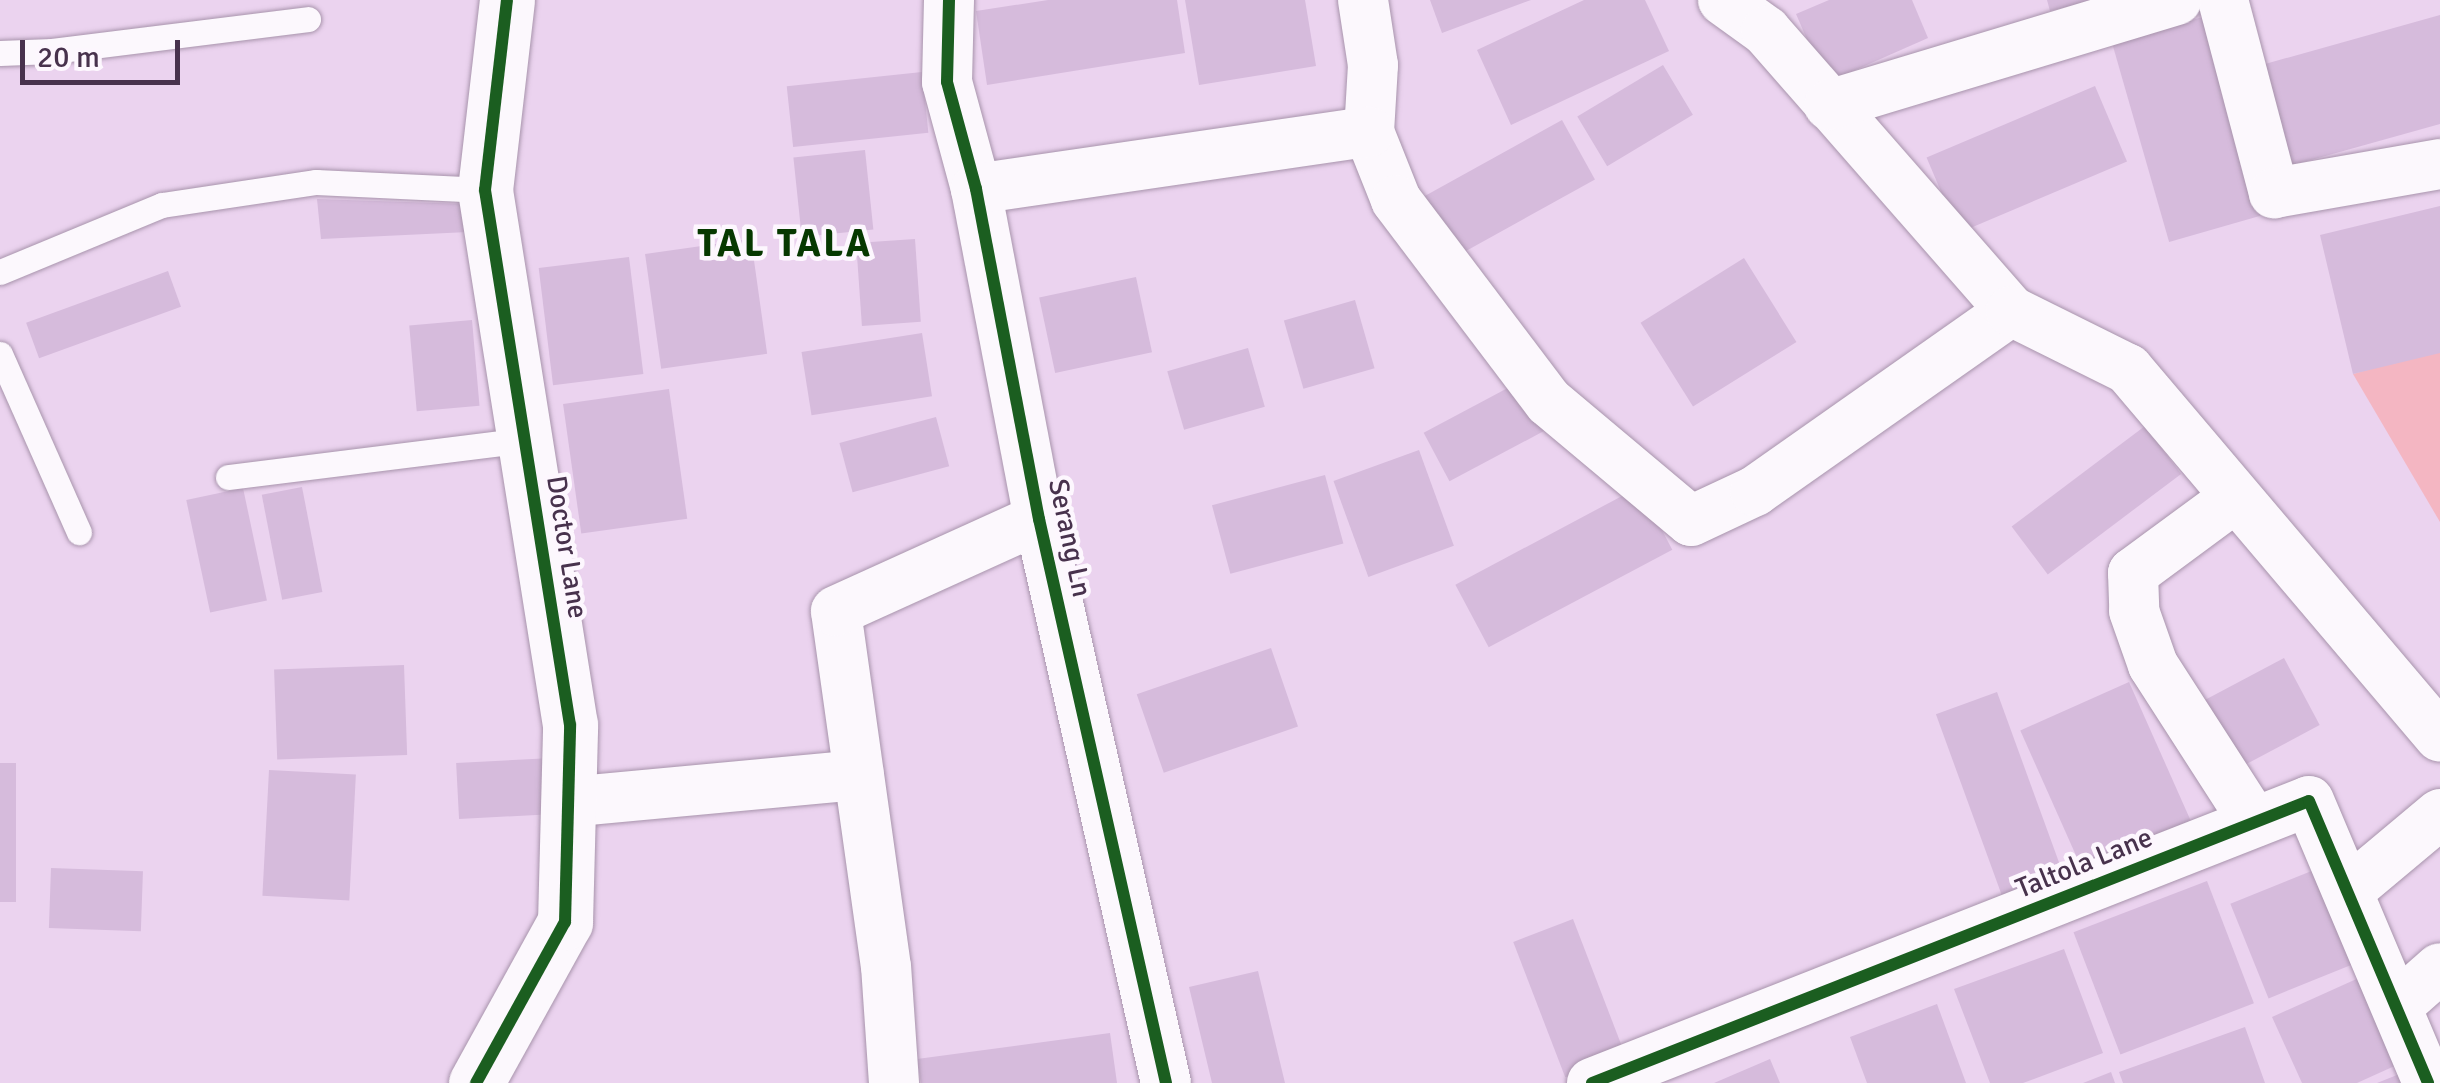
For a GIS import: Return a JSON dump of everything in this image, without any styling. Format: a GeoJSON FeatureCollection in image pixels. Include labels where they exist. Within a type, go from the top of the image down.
{"type":"FeatureCollection","features":[{"type":"Feature","properties":{"kind":"street","name":"Doctor Lane"},"geometry":{"type":"LineString","coordinates":[[476,1083],[565,922],[570,725],[484,190],[507,0]]}},
{"type":"Feature","properties":{"kind":"street","name":"Serang Ln"},"geometry":{"type":"LineString","coordinates":[[949,0],[947,82],[976,189],[1040,519],[1166,1083]]}},
{"type":"Feature","properties":{"kind":"street"},"geometry":{"type":"LineString","coordinates":[[1363,0],[1373,66],[1369,132],[1396,200],[1549,402],[1691,521],[1754,491],[2012,311]]}},
{"type":"Feature","properties":{"kind":"street"},"geometry":{"type":"LineString","coordinates":[[1723,0],[1766,31],[2012,311],[2128,369],[2440,737]]}},
{"type":"Feature","properties":{"kind":"street"},"geometry":{"type":"LineString","coordinates":[[1829,105],[2176,0]]}},
{"type":"Feature","properties":{"kind":"street"},"geometry":{"type":"LineString","coordinates":[[2222,0],[2274,193],[2440,164]]}},
{"type":"Feature","properties":{"kind":"street"},"geometry":{"type":"LineString","coordinates":[[976,189],[1369,132]]}},
{"type":"Feature","properties":{"kind":"street"},"geometry":{"type":"LineString","coordinates":[[2236,497],[2133,574],[2134,611],[2153,665],[2254,822]]}},
{"type":"Feature","properties":{"kind":"street"},"geometry":{"type":"LineString","coordinates":[[894,1083],[886,967],[836,611],[1040,519]]}},
{"type":"Feature","properties":{"kind":"street"},"geometry":{"type":"LineString","coordinates":[[567,802],[859,776]]}},
{"type":"Feature","properties":{"kind":"street","name":"Taltola Lane"},"geometry":{"type":"LineString","coordinates":[[1592,1083],[2309,801],[2428,1083]]}},
{"type":"Feature","properties":{"kind":"street"},"geometry":{"type":"LineString","coordinates":[[2348,891],[2440,814]]}},
{"type":"Feature","properties":{"kind":"street"},"geometry":{"type":"LineString","coordinates":[[2398,1006],[2440,968]]}},
{"type":"Feature","properties":{"kind":"lane"},"geometry":{"type":"LineString","coordinates":[[0,53],[52,52],[308,19]]}},
{"type":"Feature","properties":{"kind":"lane"},"geometry":{"type":"LineString","coordinates":[[0,272],[162,204],[316,182],[484,190]]}},
{"type":"Feature","properties":{"kind":"lane"},"geometry":{"type":"LineString","coordinates":[[0,354],[79,532]]}},
{"type":"Feature","properties":{"kind":"lane"},"geometry":{"type":"LineString","coordinates":[[228,477],[525,440]]}},
{"type":"Feature","properties":{"kind":"shaded area"},"geometry":{"type":"Polygon","coordinates":[[[2440,349],[2440,522],[2353,374],[2440,349]]]}},
{"type":"Feature","properties":{"kind":"building"},"geometry":{"type":"Polygon","coordinates":[[[1048,0],[1177,0],[1185,53],[987,85],[976,11],[1048,0]]]}},
{"type":"Feature","properties":{"kind":"building"},"geometry":{"type":"Polygon","coordinates":[[[1185,0],[1305,0],[1316,66],[1199,85],[1185,0]]]}},
{"type":"Feature","properties":{"kind":"building"},"geometry":{"type":"Polygon","coordinates":[[[1430,0],[1531,0],[1442,33],[1430,0]]]}},
{"type":"Feature","properties":{"kind":"building"},"geometry":{"type":"Polygon","coordinates":[[[1584,0],[1645,0],[1669,51],[1511,125],[1477,50],[1584,0]]]}},
{"type":"Feature","properties":{"kind":"building"},"geometry":{"type":"Polygon","coordinates":[[[1829,0],[1912,0],[1928,38],[1826,83],[1796,14],[1829,0]]]}},
{"type":"Feature","properties":{"kind":"building"},"geometry":{"type":"Polygon","coordinates":[[[2047,0],[2091,0],[2091,1],[2050,11],[2047,0]]]}},
{"type":"Feature","properties":{"kind":"building"},"geometry":{"type":"Polygon","coordinates":[[[2213,14],[2270,213],[2169,242],[2112,43],[2213,14]]]}},
{"type":"Feature","properties":{"kind":"building"},"geometry":{"type":"Polygon","coordinates":[[[2440,15],[2440,124],[2286,167],[2258,66],[2440,15]]]}},
{"type":"Feature","properties":{"kind":"building"},"geometry":{"type":"Polygon","coordinates":[[[1663,65],[1693,115],[1607,166],[1577,117],[1663,65]]]}},
{"type":"Feature","properties":{"kind":"building"},"geometry":{"type":"Polygon","coordinates":[[[922,72],[928,133],[793,147],[787,86],[922,72]]]}},
{"type":"Feature","properties":{"kind":"building"},"geometry":{"type":"Polygon","coordinates":[[[2095,86],[2127,161],[1959,233],[1927,158],[2095,86]]]}},
{"type":"Feature","properties":{"kind":"building"},"geometry":{"type":"Polygon","coordinates":[[[1562,120],[1595,179],[1453,258],[1420,199],[1562,120]]]}},
{"type":"Feature","properties":{"kind":"building"},"geometry":{"type":"Polygon","coordinates":[[[865,150],[873,230],[802,237],[793,158],[865,150]]]}},
{"type":"Feature","properties":{"kind":"building"},"geometry":{"type":"Polygon","coordinates":[[[317,199],[466,204],[468,232],[321,239],[317,199]]]}},
{"type":"Feature","properties":{"kind":"building"},"geometry":{"type":"Polygon","coordinates":[[[2440,206],[2440,353],[2353,374],[2320,235],[2440,206]]]}},
{"type":"Feature","properties":{"kind":"building"},"geometry":{"type":"Polygon","coordinates":[[[751,239],[767,354],[661,369],[645,254],[751,239]]]}},
{"type":"Feature","properties":{"kind":"building"},"geometry":{"type":"Polygon","coordinates":[[[915,239],[921,322],[862,326],[856,243],[915,239]]]}},
{"type":"Feature","properties":{"kind":"building"},"geometry":{"type":"Polygon","coordinates":[[[629,257],[643,374],[553,385],[539,268],[629,257]]]}},
{"type":"Feature","properties":{"kind":"building"},"geometry":{"type":"Polygon","coordinates":[[[1744,258],[1796,342],[1693,407],[1641,323],[1744,258]]]}},
{"type":"Feature","properties":{"kind":"building"},"geometry":{"type":"Polygon","coordinates":[[[168,271],[181,307],[39,358],[26,323],[168,271]]]}},
{"type":"Feature","properties":{"kind":"building"},"geometry":{"type":"Polygon","coordinates":[[[1136,277],[1152,352],[1055,373],[1039,298],[1136,277]]]}},
{"type":"Feature","properties":{"kind":"building"},"geometry":{"type":"Polygon","coordinates":[[[1355,300],[1375,368],[1303,389],[1284,320],[1355,300]]]}},
{"type":"Feature","properties":{"kind":"building"},"geometry":{"type":"Polygon","coordinates":[[[472,320],[479,406],[417,411],[409,325],[472,320]]]}},
{"type":"Feature","properties":{"kind":"building"},"geometry":{"type":"Polygon","coordinates":[[[922,333],[932,396],[812,415],[802,352],[922,333]]]}},
{"type":"Feature","properties":{"kind":"building"},"geometry":{"type":"Polygon","coordinates":[[[1248,348],[1265,407],[1184,430],[1167,371],[1248,348]]]}},
{"type":"Feature","properties":{"kind":"building"},"geometry":{"type":"Polygon","coordinates":[[[1519,382],[1545,431],[1449,481],[1424,433],[1519,382]]]}},
{"type":"Feature","properties":{"kind":"building"},"geometry":{"type":"Polygon","coordinates":[[[669,389],[687,519],[581,534],[563,404],[669,389]]]}},
{"type":"Feature","properties":{"kind":"building"},"geometry":{"type":"Polygon","coordinates":[[[936,417],[949,466],[853,492],[839,443],[936,417]]]}},
{"type":"Feature","properties":{"kind":"building"},"geometry":{"type":"Polygon","coordinates":[[[2145,426],[2181,474],[2048,574],[2012,527],[2145,426]]]}},
{"type":"Feature","properties":{"kind":"building"},"geometry":{"type":"Polygon","coordinates":[[[1419,450],[1454,546],[1368,577],[1333,481],[1419,450]]]}},
{"type":"Feature","properties":{"kind":"building"},"geometry":{"type":"Polygon","coordinates":[[[1325,475],[1343,544],[1230,574],[1212,505],[1325,475]]]}},
{"type":"Feature","properties":{"kind":"building"},"geometry":{"type":"Polygon","coordinates":[[[302,487],[322,592],[282,600],[262,495],[302,487]]]}},
{"type":"Feature","properties":{"kind":"building"},"geometry":{"type":"Polygon","coordinates":[[[1639,487],[1672,550],[1489,647],[1455,585],[1639,487]]]}},
{"type":"Feature","properties":{"kind":"building"},"geometry":{"type":"Polygon","coordinates":[[[243,488],[267,600],[210,613],[186,500],[243,488]]]}},
{"type":"Feature","properties":{"kind":"building"},"geometry":{"type":"Polygon","coordinates":[[[1271,648],[1298,726],[1164,773],[1137,694],[1271,648]]]}},
{"type":"Feature","properties":{"kind":"building"},"geometry":{"type":"Polygon","coordinates":[[[2284,658],[2320,725],[2236,770],[2200,703],[2284,658]]]}},
{"type":"Feature","properties":{"kind":"building"},"geometry":{"type":"Polygon","coordinates":[[[404,665],[407,755],[277,759],[274,670],[404,665]]]}},
{"type":"Feature","properties":{"kind":"building"},"geometry":{"type":"Polygon","coordinates":[[[2129,682],[2192,823],[2083,871],[2020,730],[2129,682]]]}},
{"type":"Feature","properties":{"kind":"building"},"geometry":{"type":"Polygon","coordinates":[[[1997,692],[2066,883],[2005,905],[1936,714],[1997,692]]]}},
{"type":"Feature","properties":{"kind":"building"},"geometry":{"type":"Polygon","coordinates":[[[552,758],[555,814],[459,819],[456,763],[552,758]]]}},
{"type":"Feature","properties":{"kind":"building"},"geometry":{"type":"Polygon","coordinates":[[[0,763],[16,763],[16,902],[0,902],[0,763]]]}},
{"type":"Feature","properties":{"kind":"building"},"geometry":{"type":"Polygon","coordinates":[[[269,770],[356,775],[349,900],[262,896],[269,770]]]}},
{"type":"Feature","properties":{"kind":"building"},"geometry":{"type":"Polygon","coordinates":[[[2324,866],[2362,961],[2269,998],[2230,904],[2324,866]]]}},
{"type":"Feature","properties":{"kind":"building"},"geometry":{"type":"Polygon","coordinates":[[[51,868],[143,871],[141,931],[49,928],[51,868]]]}},
{"type":"Feature","properties":{"kind":"building"},"geometry":{"type":"Polygon","coordinates":[[[2207,881],[2254,1003],[2120,1055],[2073,932],[2207,881]]]}},
{"type":"Feature","properties":{"kind":"building"},"geometry":{"type":"Polygon","coordinates":[[[1573,919],[1625,1054],[1565,1077],[1513,942],[1573,919]]]}},
{"type":"Feature","properties":{"kind":"building"},"geometry":{"type":"Polygon","coordinates":[[[2064,949],[2103,1053],[2023,1083],[1990,1083],[1954,989],[2064,949]]]}},
{"type":"Feature","properties":{"kind":"building"},"geometry":{"type":"Polygon","coordinates":[[[1258,971],[1285,1083],[1212,1083],[1189,987],[1258,971]]]}},
{"type":"Feature","properties":{"kind":"building"},"geometry":{"type":"Polygon","coordinates":[[[2372,972],[2410,1059],[2357,1083],[2302,1083],[2272,1017],[2372,972]]]}},
{"type":"Feature","properties":{"kind":"building"},"geometry":{"type":"Polygon","coordinates":[[[1937,1004],[1966,1083],[1867,1083],[1850,1037],[1937,1004]]]}},
{"type":"Feature","properties":{"kind":"building"},"geometry":{"type":"Polygon","coordinates":[[[2245,1027],[2265,1083],[2123,1083],[2119,1072],[2245,1027]]]}},
{"type":"Feature","properties":{"kind":"building"},"geometry":{"type":"Polygon","coordinates":[[[1110,1033],[1117,1083],[921,1083],[917,1059],[1110,1033]]]}},
{"type":"Feature","properties":{"kind":"building"},"geometry":{"type":"Polygon","coordinates":[[[1770,1059],[1780,1083],[1714,1083],[1770,1059]]]}},
{"type":"Feature","properties":{"kind":"building"},"geometry":{"type":"Polygon","coordinates":[[[2407,1071],[2412,1083],[2377,1083],[2407,1071]]]}},
{"type":"Feature","properties":{"kind":"building"},"geometry":{"type":"Polygon","coordinates":[[[2111,1072],[2115,1083],[2083,1083],[2111,1072]]]}},
{"type":"Feature","properties":{"kind":"cycle path"},"geometry":{"type":"LineString","coordinates":[[476,1083],[565,922],[570,725],[485,190],[507,0]]}},
{"type":"Feature","properties":{"kind":"cycle path"},"geometry":{"type":"LineString","coordinates":[[949,0],[947,82],[976,189],[1039,519],[1166,1083]]}},
{"type":"Feature","properties":{"kind":"cycle path"},"geometry":{"type":"LineString","coordinates":[[1592,1083],[2309,801],[2428,1083]]}},
{"type":"Feature","properties":{"kind":"district","name":"TAL TALA"},"geometry":{"type":"Point","coordinates":[785,244]}}]}
